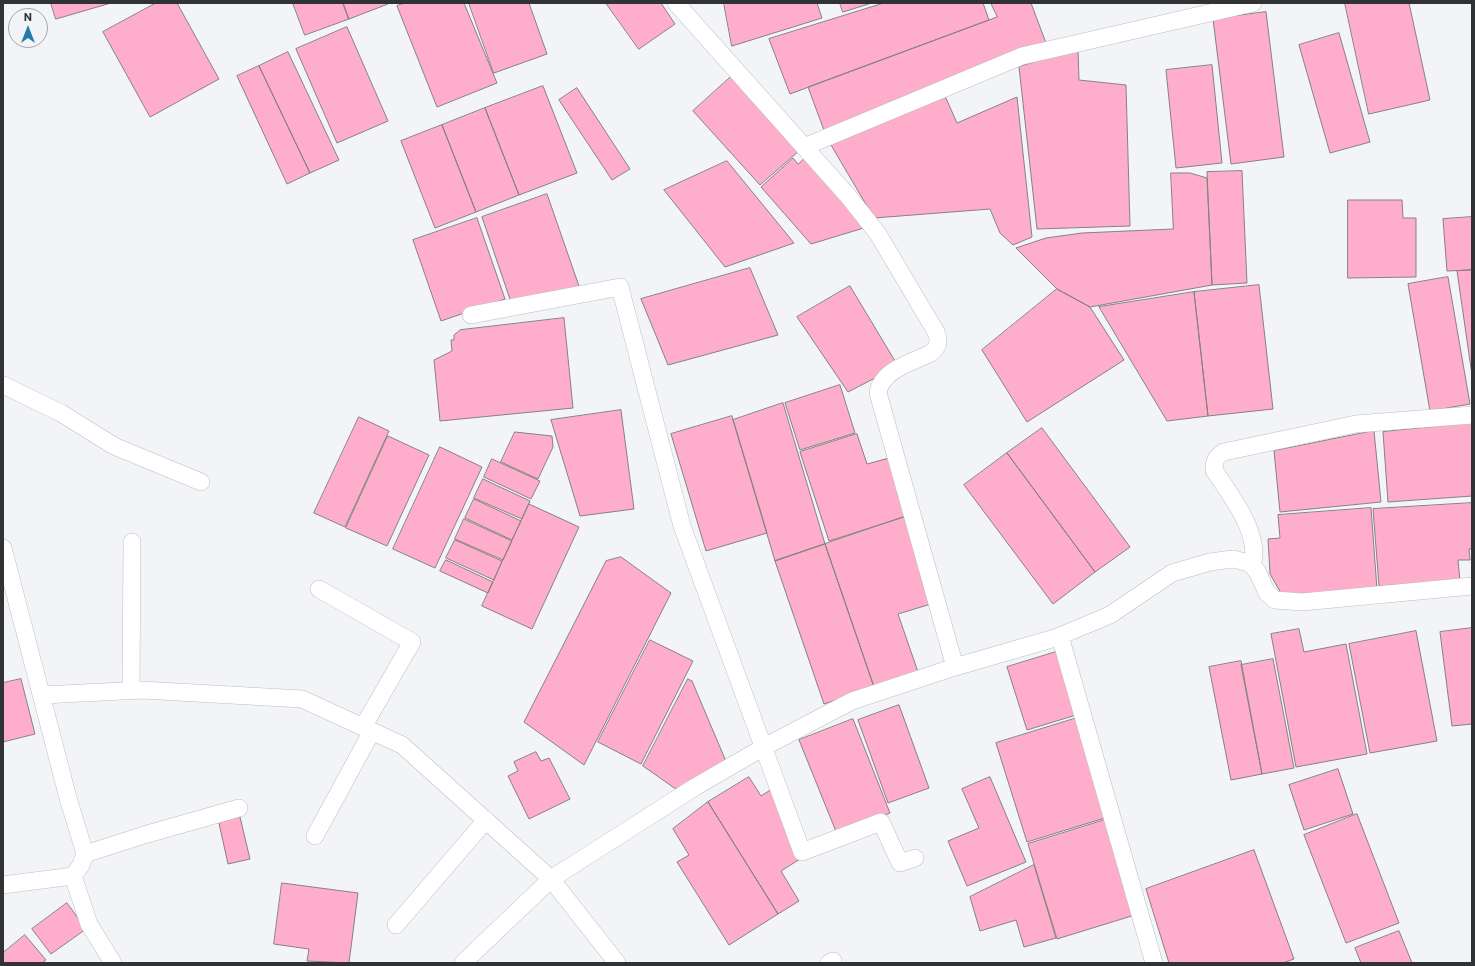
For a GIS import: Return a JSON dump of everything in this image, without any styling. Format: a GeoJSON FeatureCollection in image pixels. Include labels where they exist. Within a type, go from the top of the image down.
{"type":"FeatureCollection","features":[{"type":"Feature","properties":{"kind":"street"},"geometry":{"type":"LineString","coordinates":[[678,3],[848,196],[878,234],[901,271],[938,337],[937,348],[931,353],[885,376],[879,387],[878,393],[955,667]]}},
{"type":"Feature","properties":{"kind":"street"},"geometry":{"type":"LineString","coordinates":[[804,147],[1022,56],[1253,3]]}},
{"type":"Feature","properties":{"kind":"street"},"geometry":{"type":"LineString","coordinates":[[471,315],[620,287],[682,526],[802,852],[881,822],[900,863],[916,858]]}},
{"type":"Feature","properties":{"kind":"street"},"geometry":{"type":"LineString","coordinates":[[3,385],[61,413],[114,446],[201,482]]}},
{"type":"Feature","properties":{"kind":"street"},"geometry":{"type":"LineString","coordinates":[[1252,566],[1254,552],[1252,538],[1243,516],[1214,470],[1215,461],[1220,454],[1356,424],[1472,415]]}},
{"type":"Feature","properties":{"kind":"street"},"geometry":{"type":"LineString","coordinates":[[131,691],[132,542]]}},
{"type":"Feature","properties":{"kind":"street"},"geometry":{"type":"LineString","coordinates":[[3,548],[68,798],[85,854],[81,865],[73,876],[3,886]]}},
{"type":"Feature","properties":{"kind":"street"},"geometry":{"type":"LineString","coordinates":[[463,963],[551,879],[695,787],[764,746],[852,701],[955,667],[1060,636],[1110,615],[1172,573],[1210,562],[1233,559],[1241,560],[1252,566],[1257,571],[1267,592],[1275,600],[1302,602],[1472,586]]}},
{"type":"Feature","properties":{"kind":"street"},"geometry":{"type":"LineString","coordinates":[[315,836],[412,642],[319,589]]}},
{"type":"Feature","properties":{"kind":"street"},"geometry":{"type":"LineString","coordinates":[[1060,636],[1154,963]]}},
{"type":"Feature","properties":{"kind":"street"},"geometry":{"type":"LineString","coordinates":[[42,695],[131,691],[302,699],[368,729],[402,745],[551,879],[608,960]]}},
{"type":"Feature","properties":{"kind":"street"},"geometry":{"type":"LineString","coordinates":[[85,854],[144,835],[239,808]]}},
{"type":"Feature","properties":{"kind":"street"},"geometry":{"type":"LineString","coordinates":[[396,925],[486,820]]}},
{"type":"Feature","properties":{"kind":"street"},"geometry":{"type":"LineString","coordinates":[[73,876],[89,924],[113,963]]}},
{"type":"Feature","properties":{"kind":"building"},"geometry":{"type":"Polygon","coordinates":[[[51,3],[111,3],[56,19],[51,3]]]}},
{"type":"Feature","properties":{"kind":"building"},"geometry":{"type":"Polygon","coordinates":[[[156,3],[177,3],[219,79],[150,117],[103,32],[156,3]]]}},
{"type":"Feature","properties":{"kind":"building"},"geometry":{"type":"Polygon","coordinates":[[[293,3],[343,3],[349,19],[305,35],[293,3]]]}},
{"type":"Feature","properties":{"kind":"building"},"geometry":{"type":"Polygon","coordinates":[[[343,3],[388,3],[388,4],[349,19],[343,3]]]}},
{"type":"Feature","properties":{"kind":"building"},"geometry":{"type":"Polygon","coordinates":[[[405,3],[464,3],[497,83],[437,107],[397,6],[405,3]]]}},
{"type":"Feature","properties":{"kind":"building"},"geometry":{"type":"Polygon","coordinates":[[[469,3],[529,3],[547,54],[494,73],[469,3]]]}},
{"type":"Feature","properties":{"kind":"building"},"geometry":{"type":"Polygon","coordinates":[[[606,3],[661,3],[675,24],[639,49],[606,3]]]}},
{"type":"Feature","properties":{"kind":"building"},"geometry":{"type":"Polygon","coordinates":[[[724,3],[817,3],[822,18],[732,46],[724,3]]]}},
{"type":"Feature","properties":{"kind":"building"},"geometry":{"type":"Polygon","coordinates":[[[840,3],[872,3],[843,12],[840,3]]]}},
{"type":"Feature","properties":{"kind":"building"},"geometry":{"type":"Polygon","coordinates":[[[884,3],[983,3],[989,20],[790,94],[769,39],[884,3]]]}},
{"type":"Feature","properties":{"kind":"building"},"geometry":{"type":"Polygon","coordinates":[[[991,3],[1031,3],[1046,43],[825,133],[808,87],[997,17],[991,3]]]}},
{"type":"Feature","properties":{"kind":"building"},"geometry":{"type":"Polygon","coordinates":[[[1345,3],[1409,3],[1430,100],[1369,114],[1345,3]]]}},
{"type":"Feature","properties":{"kind":"building"},"geometry":{"type":"Polygon","coordinates":[[[1266,12],[1284,157],[1231,164],[1213,19],[1266,12]]]}},
{"type":"Feature","properties":{"kind":"building"},"geometry":{"type":"Polygon","coordinates":[[[347,27],[388,121],[337,143],[296,49],[347,27]]]}},
{"type":"Feature","properties":{"kind":"building"},"geometry":{"type":"Polygon","coordinates":[[[1339,33],[1370,142],[1330,153],[1299,45],[1339,33]]]}},
{"type":"Feature","properties":{"kind":"building"},"geometry":{"type":"Polygon","coordinates":[[[1078,49],[1079,80],[1126,85],[1130,226],[1037,229],[1019,67],[1078,49]]]}},
{"type":"Feature","properties":{"kind":"building"},"geometry":{"type":"Polygon","coordinates":[[[288,52],[339,160],[310,173],[259,66],[288,52]]]}},
{"type":"Feature","properties":{"kind":"building"},"geometry":{"type":"Polygon","coordinates":[[[1212,65],[1222,163],[1176,168],[1166,70],[1212,65]]]}},
{"type":"Feature","properties":{"kind":"building"},"geometry":{"type":"Polygon","coordinates":[[[259,66],[310,173],[287,184],[237,76],[259,66]]]}},
{"type":"Feature","properties":{"kind":"building"},"geometry":{"type":"Polygon","coordinates":[[[733,75],[800,150],[760,185],[693,111],[733,75]]]}},
{"type":"Feature","properties":{"kind":"building"},"geometry":{"type":"Polygon","coordinates":[[[543,86],[577,173],[519,195],[485,108],[543,86]]]}},
{"type":"Feature","properties":{"kind":"building"},"geometry":{"type":"Polygon","coordinates":[[[577,88],[630,169],[612,180],[559,100],[577,88]]]}},
{"type":"Feature","properties":{"kind":"building"},"geometry":{"type":"Polygon","coordinates":[[[945,96],[957,123],[1017,97],[1032,237],[1013,245],[1000,233],[990,209],[874,218],[831,145],[945,96]]]}},
{"type":"Feature","properties":{"kind":"building"},"geometry":{"type":"Polygon","coordinates":[[[485,108],[519,195],[476,212],[442,125],[485,108]]]}},
{"type":"Feature","properties":{"kind":"building"},"geometry":{"type":"Polygon","coordinates":[[[442,125],[476,212],[435,228],[401,141],[442,125]]]}},
{"type":"Feature","properties":{"kind":"building"},"geometry":{"type":"Polygon","coordinates":[[[806,157],[867,227],[811,244],[761,187],[793,158],[798,164],[806,157]]]}},
{"type":"Feature","properties":{"kind":"building"},"geometry":{"type":"Polygon","coordinates":[[[727,161],[794,243],[725,267],[664,190],[727,161]]]}},
{"type":"Feature","properties":{"kind":"building"},"geometry":{"type":"Polygon","coordinates":[[[1242,171],[1247,283],[1212,285],[1207,172],[1242,171]]]}},
{"type":"Feature","properties":{"kind":"building"},"geometry":{"type":"Polygon","coordinates":[[[1171,173],[1190,173],[1207,178],[1212,285],[1090,307],[1057,289],[1016,248],[1046,238],[1082,233],[1173,229],[1171,173]]]}},
{"type":"Feature","properties":{"kind":"building"},"geometry":{"type":"Polygon","coordinates":[[[547,194],[580,289],[511,302],[482,217],[547,194]]]}},
{"type":"Feature","properties":{"kind":"building"},"geometry":{"type":"Polygon","coordinates":[[[1348,200],[1402,200],[1403,218],[1416,218],[1416,277],[1348,278],[1348,200]]]}},
{"type":"Feature","properties":{"kind":"building"},"geometry":{"type":"Polygon","coordinates":[[[1472,217],[1472,270],[1447,271],[1443,219],[1472,217]]]}},
{"type":"Feature","properties":{"kind":"building"},"geometry":{"type":"Polygon","coordinates":[[[477,218],[505,299],[441,321],[413,240],[477,218]]]}},
{"type":"Feature","properties":{"kind":"building"},"geometry":{"type":"Polygon","coordinates":[[[750,268],[778,335],[668,365],[641,299],[750,268]]]}},
{"type":"Feature","properties":{"kind":"building"},"geometry":{"type":"Polygon","coordinates":[[[1472,270],[1472,375],[1457,271],[1472,270]]]}},
{"type":"Feature","properties":{"kind":"building"},"geometry":{"type":"Polygon","coordinates":[[[1448,277],[1470,404],[1430,411],[1408,284],[1448,277]]]}},
{"type":"Feature","properties":{"kind":"building"},"geometry":{"type":"Polygon","coordinates":[[[1259,285],[1273,409],[1208,416],[1194,292],[1259,285]]]}},
{"type":"Feature","properties":{"kind":"building"},"geometry":{"type":"Polygon","coordinates":[[[850,286],[898,366],[848,392],[797,317],[850,286]]]}},
{"type":"Feature","properties":{"kind":"building"},"geometry":{"type":"Polygon","coordinates":[[[1057,289],[1090,307],[1124,360],[1027,422],[982,350],[1057,289]]]}},
{"type":"Feature","properties":{"kind":"building"},"geometry":{"type":"Polygon","coordinates":[[[1194,292],[1208,416],[1167,421],[1099,307],[1194,292]]]}},
{"type":"Feature","properties":{"kind":"building"},"geometry":{"type":"Polygon","coordinates":[[[564,318],[573,408],[440,421],[434,360],[452,351],[451,340],[454,340],[454,335],[460,330],[564,318]]]}},
{"type":"Feature","properties":{"kind":"building"},"geometry":{"type":"Polygon","coordinates":[[[840,385],[855,433],[800,450],[785,403],[840,385]]]}},
{"type":"Feature","properties":{"kind":"building"},"geometry":{"type":"Polygon","coordinates":[[[783,403],[825,544],[775,561],[733,420],[783,403]]]}},
{"type":"Feature","properties":{"kind":"building"},"geometry":{"type":"Polygon","coordinates":[[[621,410],[634,509],[580,516],[551,420],[621,410]]]}},
{"type":"Feature","properties":{"kind":"building"},"geometry":{"type":"Polygon","coordinates":[[[732,416],[767,533],[706,551],[671,434],[732,416]]]}},
{"type":"Feature","properties":{"kind":"building"},"geometry":{"type":"Polygon","coordinates":[[[359,417],[389,431],[345,527],[314,513],[359,417]]]}},
{"type":"Feature","properties":{"kind":"building"},"geometry":{"type":"Polygon","coordinates":[[[1472,423],[1472,496],[1388,502],[1383,432],[1472,423]]]}},
{"type":"Feature","properties":{"kind":"building"},"geometry":{"type":"Polygon","coordinates":[[[1042,428],[1130,547],[1095,572],[1007,453],[1042,428]]]}},
{"type":"Feature","properties":{"kind":"building"},"geometry":{"type":"Polygon","coordinates":[[[1374,431],[1381,502],[1280,512],[1274,451],[1374,431]]]}},
{"type":"Feature","properties":{"kind":"building"},"geometry":{"type":"Polygon","coordinates":[[[515,432],[552,436],[553,447],[538,479],[501,462],[515,432]]]}},
{"type":"Feature","properties":{"kind":"building"},"geometry":{"type":"Polygon","coordinates":[[[857,434],[867,464],[889,458],[907,516],[829,541],[800,452],[857,434]]]}},
{"type":"Feature","properties":{"kind":"building"},"geometry":{"type":"Polygon","coordinates":[[[388,436],[429,455],[387,546],[346,528],[388,436]]]}},
{"type":"Feature","properties":{"kind":"building"},"geometry":{"type":"Polygon","coordinates":[[[440,447],[482,467],[435,568],[393,549],[440,447]]]}},
{"type":"Feature","properties":{"kind":"building"},"geometry":{"type":"Polygon","coordinates":[[[1007,453],[1095,572],[1053,604],[964,485],[1007,453]]]}},
{"type":"Feature","properties":{"kind":"building"},"geometry":{"type":"Polygon","coordinates":[[[492,459],[540,481],[531,499],[484,477],[492,459]]]}},
{"type":"Feature","properties":{"kind":"building"},"geometry":{"type":"Polygon","coordinates":[[[483,479],[530,501],[522,519],[474,498],[483,479]]]}},
{"type":"Feature","properties":{"kind":"building"},"geometry":{"type":"Polygon","coordinates":[[[474,499],[521,521],[512,540],[465,518],[474,499]]]}},
{"type":"Feature","properties":{"kind":"building"},"geometry":{"type":"Polygon","coordinates":[[[1472,503],[1472,549],[1469,549],[1470,560],[1458,560],[1460,581],[1379,586],[1373,509],[1472,503]]]}},
{"type":"Feature","properties":{"kind":"building"},"geometry":{"type":"Polygon","coordinates":[[[529,504],[579,527],[532,629],[482,606],[529,504]]]}},
{"type":"Feature","properties":{"kind":"building"},"geometry":{"type":"Polygon","coordinates":[[[1371,508],[1377,589],[1282,595],[1270,574],[1268,539],[1280,538],[1278,515],[1371,508]]]}},
{"type":"Feature","properties":{"kind":"building"},"geometry":{"type":"Polygon","coordinates":[[[907,516],[931,604],[898,614],[918,672],[874,687],[825,544],[907,516]]]}},
{"type":"Feature","properties":{"kind":"building"},"geometry":{"type":"Polygon","coordinates":[[[464,519],[512,541],[503,560],[455,539],[464,519]]]}},
{"type":"Feature","properties":{"kind":"building"},"geometry":{"type":"Polygon","coordinates":[[[455,540],[502,561],[494,580],[446,558],[455,540]]]}},
{"type":"Feature","properties":{"kind":"building"},"geometry":{"type":"Polygon","coordinates":[[[825,544],[874,687],[824,704],[775,561],[825,544]]]}},
{"type":"Feature","properties":{"kind":"building"},"geometry":{"type":"Polygon","coordinates":[[[621,557],[671,593],[584,765],[524,722],[606,561],[621,557]]]}},
{"type":"Feature","properties":{"kind":"building"},"geometry":{"type":"Polygon","coordinates":[[[446,560],[493,582],[488,593],[440,571],[446,560]]]}},
{"type":"Feature","properties":{"kind":"building"},"geometry":{"type":"Polygon","coordinates":[[[1472,628],[1472,724],[1452,726],[1440,632],[1472,628]]]}},
{"type":"Feature","properties":{"kind":"building"},"geometry":{"type":"Polygon","coordinates":[[[1299,629],[1304,652],[1346,644],[1367,754],[1296,767],[1271,634],[1299,629]]]}},
{"type":"Feature","properties":{"kind":"building"},"geometry":{"type":"Polygon","coordinates":[[[1416,631],[1437,741],[1370,753],[1349,644],[1416,631]]]}},
{"type":"Feature","properties":{"kind":"building"},"geometry":{"type":"Polygon","coordinates":[[[650,640],[693,661],[641,764],[598,742],[650,640]]]}},
{"type":"Feature","properties":{"kind":"building"},"geometry":{"type":"Polygon","coordinates":[[[1056,652],[1076,715],[1027,730],[1007,667],[1056,652]]]}},
{"type":"Feature","properties":{"kind":"building"},"geometry":{"type":"Polygon","coordinates":[[[1273,659],[1294,768],[1262,774],[1241,665],[1273,659]]]}},
{"type":"Feature","properties":{"kind":"building"},"geometry":{"type":"Polygon","coordinates":[[[1241,661],[1262,774],[1231,780],[1209,667],[1241,661]]]}},
{"type":"Feature","properties":{"kind":"building"},"geometry":{"type":"Polygon","coordinates":[[[21,679],[35,734],[3,742],[3,683],[21,679]]]}},
{"type":"Feature","properties":{"kind":"building"},"geometry":{"type":"Polygon","coordinates":[[[688,679],[692,681],[725,759],[721,766],[680,792],[643,766],[688,679]]]}},
{"type":"Feature","properties":{"kind":"building"},"geometry":{"type":"Polygon","coordinates":[[[899,705],[929,788],[888,803],[858,720],[899,705]]]}},
{"type":"Feature","properties":{"kind":"building"},"geometry":{"type":"Polygon","coordinates":[[[1077,718],[1108,817],[1027,842],[996,743],[1077,718]]]}},
{"type":"Feature","properties":{"kind":"building"},"geometry":{"type":"Polygon","coordinates":[[[853,719],[890,813],[837,834],[799,740],[853,719]]]}},
{"type":"Feature","properties":{"kind":"building"},"geometry":{"type":"Polygon","coordinates":[[[536,752],[541,761],[549,758],[570,799],[529,819],[508,776],[518,771],[514,762],[536,752]]]}},
{"type":"Feature","properties":{"kind":"building"},"geometry":{"type":"Polygon","coordinates":[[[1338,769],[1353,814],[1304,830],[1289,785],[1338,769]]]}},
{"type":"Feature","properties":{"kind":"building"},"geometry":{"type":"Polygon","coordinates":[[[749,777],[761,796],[775,787],[800,859],[781,871],[799,901],[778,914],[708,802],[749,777]]]}},
{"type":"Feature","properties":{"kind":"building"},"geometry":{"type":"Polygon","coordinates":[[[990,777],[1026,862],[967,886],[948,841],[979,828],[962,789],[990,777]]]}},
{"type":"Feature","properties":{"kind":"building"},"geometry":{"type":"Polygon","coordinates":[[[708,802],[778,914],[729,945],[677,862],[689,855],[673,829],[708,802]]]}},
{"type":"Feature","properties":{"kind":"building"},"geometry":{"type":"Polygon","coordinates":[[[1357,814],[1399,923],[1346,943],[1304,835],[1357,814]]]}},
{"type":"Feature","properties":{"kind":"building"},"geometry":{"type":"Polygon","coordinates":[[[240,817],[250,859],[228,864],[219,823],[240,817]]]}},
{"type":"Feature","properties":{"kind":"building"},"geometry":{"type":"Polygon","coordinates":[[[1108,819],[1138,914],[1057,939],[1028,844],[1108,819]]]}},
{"type":"Feature","properties":{"kind":"building"},"geometry":{"type":"Polygon","coordinates":[[[1254,850],[1294,959],[1283,963],[1169,963],[1146,889],[1254,850]]]}},
{"type":"Feature","properties":{"kind":"building"},"geometry":{"type":"Polygon","coordinates":[[[1034,865],[1056,938],[1024,947],[1016,920],[980,931],[970,897],[1034,865]]]}},
{"type":"Feature","properties":{"kind":"building"},"geometry":{"type":"Polygon","coordinates":[[[282,883],[358,893],[349,963],[307,961],[309,949],[274,944],[282,883]]]}},
{"type":"Feature","properties":{"kind":"building"},"geometry":{"type":"Polygon","coordinates":[[[67,903],[86,929],[51,954],[32,929],[67,903]]]}},
{"type":"Feature","properties":{"kind":"building"},"geometry":{"type":"Polygon","coordinates":[[[1399,931],[1412,963],[1361,963],[1355,948],[1399,931]]]}},
{"type":"Feature","properties":{"kind":"building"},"geometry":{"type":"Polygon","coordinates":[[[25,935],[46,960],[42,963],[3,963],[3,953],[25,935]]]}}]}
